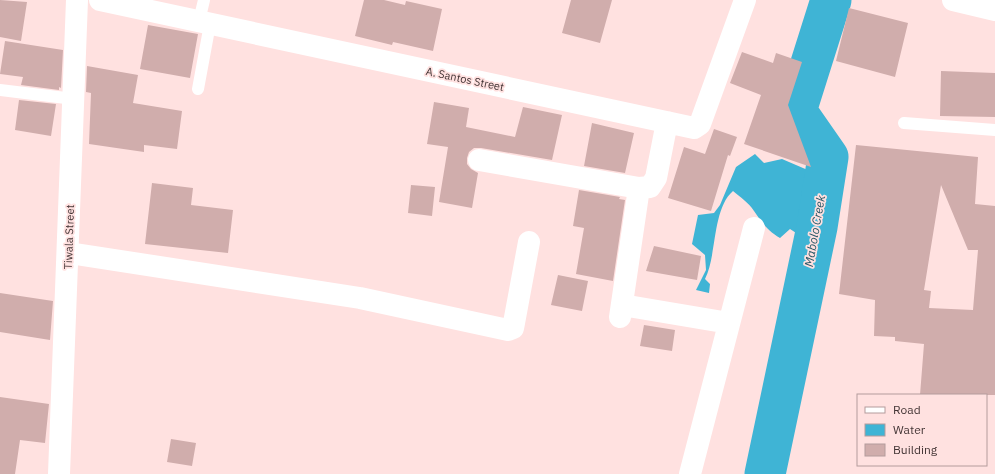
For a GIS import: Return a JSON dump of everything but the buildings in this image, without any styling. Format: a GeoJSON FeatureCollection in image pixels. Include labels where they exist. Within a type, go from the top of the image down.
{"type":"FeatureCollection","features":[{"type":"Feature","properties":{"kind":"street","name":"Tiwala Street"},"geometry":{"type":"LineString","coordinates":[[59,474],[69,253],[77,0]]}},
{"type":"Feature","properties":{"kind":"street","name":"A. Santos Street"},"geometry":{"type":"LineString","coordinates":[[100,0],[694,128],[700,124],[745,0]]}},
{"type":"Feature","properties":{"kind":"street"},"geometry":{"type":"LineString","coordinates":[[953,0],[995,10]]}},
{"type":"Feature","properties":{"kind":"street"},"geometry":{"type":"LineString","coordinates":[[479,160],[639,188],[650,187],[656,178],[667,122]]}},
{"type":"Feature","properties":{"kind":"street"},"geometry":{"type":"LineString","coordinates":[[639,188],[621,311],[729,324]]}},
{"type":"Feature","properties":{"kind":"street"},"geometry":{"type":"LineString","coordinates":[[690,474],[754,228]]}},
{"type":"Feature","properties":{"kind":"street"},"geometry":{"type":"LineString","coordinates":[[69,253],[360,298],[508,330],[512,328],[514,323],[529,242]]}},
{"type":"Feature","properties":{"kind":"lane"},"geometry":{"type":"LineString","coordinates":[[198,89],[205,23],[204,0]]}},
{"type":"Feature","properties":{"kind":"lane"},"geometry":{"type":"LineString","coordinates":[[0,90],[74,99]]}},
{"type":"Feature","properties":{"kind":"lane"},"geometry":{"type":"LineString","coordinates":[[904,123],[995,130]]}},
{"type":"Feature","properties":{"kind":"water"},"geometry":{"type":"Polygon","coordinates":[[[755,154],[764,163],[782,159],[810,171],[821,160],[835,163],[819,248],[790,229],[780,238],[775,235],[765,226],[750,205],[733,191],[726,199],[721,209],[718,221],[709,269],[705,279],[710,284],[709,293],[696,290],[706,270],[705,255],[692,244],[698,215],[714,213],[720,205],[736,167],[755,154]]]}},
{"type":"Feature","properties":{"kind":"waterway","name":"Mabolo Creek"},"geometry":{"type":"LineString","coordinates":[[765,474],[817,227],[828,157],[796,111],[831,0]]}}]}
